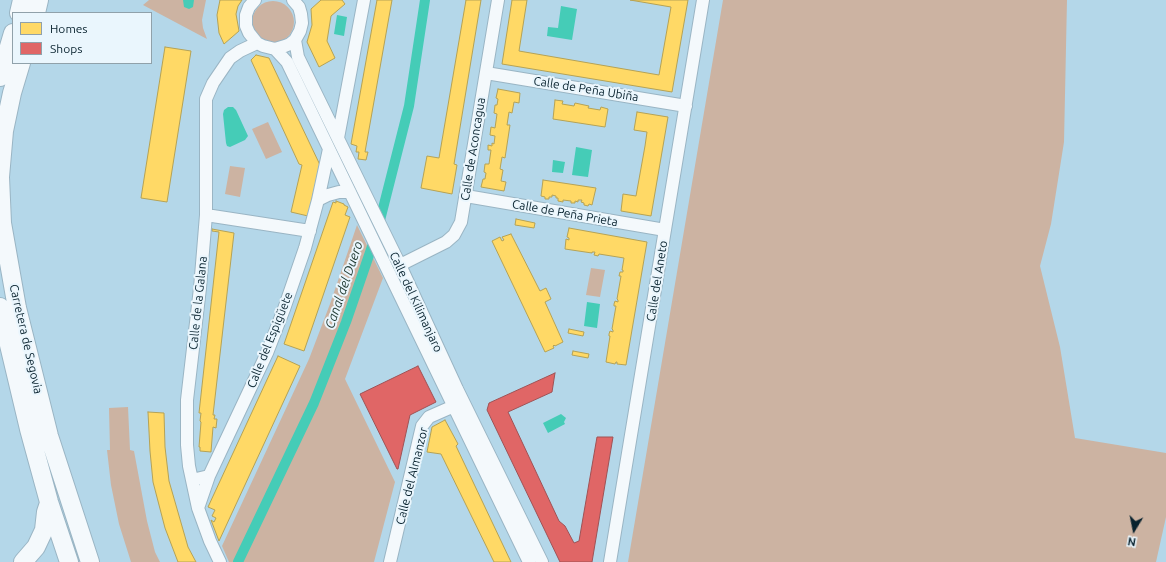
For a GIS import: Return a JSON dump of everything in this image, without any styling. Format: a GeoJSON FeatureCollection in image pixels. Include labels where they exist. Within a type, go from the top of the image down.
{"type":"FeatureCollection","features":[{"type":"Feature","properties":{"kind":"highway"},"geometry":{"type":"LineString","coordinates":[[21,12],[35,3]]}},
{"type":"Feature","properties":{"kind":"highway"},"geometry":{"type":"LineString","coordinates":[[0,77],[12,36]]}},
{"type":"Feature","properties":{"kind":"highway","name":"Carretera de Segovia"},"geometry":{"type":"LineString","coordinates":[[21,64],[12,93],[4,131],[0,177],[2,223],[17,308],[49,436],[90,562]]}},
{"type":"Feature","properties":{"kind":"highway","name":"Carretera de Segovia"},"geometry":{"type":"LineString","coordinates":[[0,307],[22,401],[49,502],[70,562]]}},
{"type":"Feature","properties":{"kind":"highway"},"geometry":{"type":"LineString","coordinates":[[23,562],[36,547],[42,536],[49,502]]}},
{"type":"Feature","properties":{"kind":"street"},"geometry":{"type":"LineString","coordinates":[[255,0],[249,7],[246,15],[246,26],[249,33],[257,43],[275,49],[285,46],[295,40],[300,31],[302,23],[298,2]]}},
{"type":"Feature","properties":{"kind":"street"},"geometry":{"type":"LineString","coordinates":[[338,138],[364,0]]}},
{"type":"Feature","properties":{"kind":"street","name":"Calle de Aconcagua"},"geometry":{"type":"LineString","coordinates":[[400,265],[446,242],[454,235],[461,222],[498,0]]}},
{"type":"Feature","properties":{"kind":"street","name":"Calle del Aneto"},"geometry":{"type":"LineString","coordinates":[[610,562],[703,0]]}},
{"type":"Feature","properties":{"kind":"street","name":"Calle de la Galana"},"geometry":{"type":"LineString","coordinates":[[240,51],[249,33]]}},
{"type":"Feature","properties":{"kind":"street","name":"Calle del Kilimanjaro"},"geometry":{"type":"LineString","coordinates":[[295,40],[298,57],[338,138],[381,254],[529,562]]}},
{"type":"Feature","properties":{"kind":"street","name":"Calle de la Galana"},"geometry":{"type":"LineString","coordinates":[[220,562],[210,541],[198,508],[187,445],[187,400],[200,288],[206,214],[206,99],[212,82],[230,58],[240,51],[257,43]]}},
{"type":"Feature","properties":{"kind":"street","name":"Calle del Kilimanjaro"},"geometry":{"type":"LineString","coordinates":[[275,49],[287,62],[350,192],[386,237],[455,385],[542,562]]}},
{"type":"Feature","properties":{"kind":"street","name":"Calle de Peña Ubiña"},"geometry":{"type":"LineString","coordinates":[[486,73],[686,106]]}},
{"type":"Feature","properties":{"kind":"street"},"geometry":{"type":"LineString","coordinates":[[325,113],[336,112],[344,108]]}},
{"type":"Feature","properties":{"kind":"street","name":"Calle del Espigüete"},"geometry":{"type":"LineString","coordinates":[[198,508],[209,476],[267,353],[284,309],[310,231],[329,149]]}},
{"type":"Feature","properties":{"kind":"street"},"geometry":{"type":"LineString","coordinates":[[318,200],[339,192],[350,192]]}},
{"type":"Feature","properties":{"kind":"street","name":"Calle de Peña Prieta"},"geometry":{"type":"LineString","coordinates":[[466,196],[665,230]]}},
{"type":"Feature","properties":{"kind":"street"},"geometry":{"type":"LineString","coordinates":[[206,214],[310,231]]}},
{"type":"Feature","properties":{"kind":"street","name":"Calle del Almanzor"},"geometry":{"type":"LineString","coordinates":[[393,559],[422,426],[429,417],[454,406]]}},
{"type":"Feature","properties":{"kind":"street"},"geometry":{"type":"LineString","coordinates":[[192,480],[209,476]]}},
{"type":"Feature","properties":{"kind":"shaded area"},"geometry":{"type":"Polygon","coordinates":[[[149,0],[206,0],[202,20],[207,39],[143,5],[149,0]]]}},
{"type":"Feature","properties":{"kind":"shaded area"},"geometry":{"type":"Polygon","coordinates":[[[183,0],[194,0],[193,7],[189,9],[184,7],[183,0]]]}},
{"type":"Feature","properties":{"kind":"shaded area"},"geometry":{"type":"Polygon","coordinates":[[[723,0],[1067,0],[1064,142],[1051,224],[1040,266],[1060,347],[1075,438],[1166,453],[1166,517],[1156,562],[628,562],[723,0]]]}},
{"type":"Feature","properties":{"kind":"shaded area"},"geometry":{"type":"Polygon","coordinates":[[[273,1],[288,7],[294,22],[288,37],[273,43],[258,37],[252,22],[258,7],[273,1]]]}},
{"type":"Feature","properties":{"kind":"shaded area"},"geometry":{"type":"Polygon","coordinates":[[[561,6],[577,9],[572,40],[547,36],[548,27],[558,28],[561,6]]]}},
{"type":"Feature","properties":{"kind":"shaded area"},"geometry":{"type":"Polygon","coordinates":[[[337,15],[347,17],[344,36],[334,34],[337,15]]]}},
{"type":"Feature","properties":{"kind":"shaded area"},"geometry":{"type":"Polygon","coordinates":[[[228,107],[233,107],[236,110],[248,136],[245,140],[230,147],[227,146],[226,143],[223,114],[224,110],[228,107]]]}},
{"type":"Feature","properties":{"kind":"shaded area"},"geometry":{"type":"Polygon","coordinates":[[[268,122],[282,152],[266,159],[252,129],[268,122]]]}},
{"type":"Feature","properties":{"kind":"shaded area"},"geometry":{"type":"Polygon","coordinates":[[[576,147],[592,150],[588,177],[572,175],[576,147]]]}},
{"type":"Feature","properties":{"kind":"shaded area"},"geometry":{"type":"Polygon","coordinates":[[[553,160],[565,162],[563,173],[552,172],[553,160]]]}},
{"type":"Feature","properties":{"kind":"shaded area"},"geometry":{"type":"Polygon","coordinates":[[[230,166],[245,168],[240,197],[225,194],[230,166]]]}},
{"type":"Feature","properties":{"kind":"shaded area"},"geometry":{"type":"Polygon","coordinates":[[[357,225],[383,278],[345,379],[395,482],[374,562],[229,562],[222,546],[309,359],[330,304],[357,225]]]}},
{"type":"Feature","properties":{"kind":"shaded area"},"geometry":{"type":"Polygon","coordinates":[[[591,268],[605,270],[600,297],[586,295],[591,268]]]}},
{"type":"Feature","properties":{"kind":"shaded area"},"geometry":{"type":"Polygon","coordinates":[[[587,302],[600,304],[597,328],[584,326],[587,302]]]}},
{"type":"Feature","properties":{"kind":"shaded area"},"geometry":{"type":"Polygon","coordinates":[[[128,407],[130,450],[134,451],[147,521],[155,552],[160,562],[131,562],[119,524],[111,485],[107,450],[110,450],[109,408],[128,407]]]}},
{"type":"Feature","properties":{"kind":"shaded area"},"geometry":{"type":"Polygon","coordinates":[[[561,414],[566,418],[564,422],[565,424],[548,433],[543,423],[561,414]]]}},
{"type":"Feature","properties":{"kind":"building: Homes"},"geometry":{"type":"Polygon","coordinates":[[[220,0],[242,0],[238,6],[236,14],[239,31],[224,44],[219,33],[217,15],[220,0]]]}},
{"type":"Feature","properties":{"kind":"building: Homes"},"geometry":{"type":"Polygon","coordinates":[[[321,0],[342,0],[345,4],[331,16],[327,41],[335,58],[319,67],[307,42],[312,25],[311,9],[321,0]]]}},
{"type":"Feature","properties":{"kind":"building: Homes"},"geometry":{"type":"Polygon","coordinates":[[[377,0],[392,0],[365,152],[368,152],[366,160],[358,159],[359,152],[356,152],[357,146],[351,144],[377,0]]]}},
{"type":"Feature","properties":{"kind":"building: Homes"},"geometry":{"type":"Polygon","coordinates":[[[466,0],[481,0],[454,164],[457,165],[452,194],[421,188],[427,156],[439,158],[466,0]]]}},
{"type":"Feature","properties":{"kind":"building: Homes"},"geometry":{"type":"Polygon","coordinates":[[[512,0],[527,0],[519,51],[659,75],[671,7],[630,0],[688,0],[672,92],[502,64],[512,0]]]}},
{"type":"Feature","properties":{"kind":"building: Homes"},"geometry":{"type":"Polygon","coordinates":[[[165,47],[191,51],[167,202],[141,198],[165,47]]]}},
{"type":"Feature","properties":{"kind":"building: Homes"},"geometry":{"type":"Polygon","coordinates":[[[256,55],[269,58],[320,165],[308,216],[291,212],[302,165],[299,164],[251,60],[256,55]]]}},
{"type":"Feature","properties":{"kind":"building: Homes"},"geometry":{"type":"Polygon","coordinates":[[[498,89],[520,93],[519,103],[514,102],[512,113],[509,112],[507,125],[510,125],[505,158],[502,157],[500,169],[503,170],[501,181],[506,182],[504,191],[481,187],[483,179],[485,179],[485,164],[489,164],[491,150],[488,150],[488,145],[492,146],[492,143],[494,144],[495,136],[490,135],[491,127],[495,128],[497,114],[494,113],[495,105],[497,105],[498,99],[496,98],[498,89]]]}},
{"type":"Feature","properties":{"kind":"building: Homes"},"geometry":{"type":"Polygon","coordinates":[[[555,100],[563,101],[562,104],[574,106],[575,103],[589,106],[588,108],[600,110],[601,107],[608,109],[605,127],[553,119],[555,100]]]}},
{"type":"Feature","properties":{"kind":"building: Homes"},"geometry":{"type":"Polygon","coordinates":[[[637,112],[668,117],[651,216],[621,211],[623,194],[636,196],[645,146],[647,132],[634,130],[637,112]]]}},
{"type":"Feature","properties":{"kind":"building: Homes"},"geometry":{"type":"Polygon","coordinates":[[[543,180],[596,188],[592,205],[584,205],[584,203],[581,202],[582,200],[578,200],[578,202],[575,201],[575,203],[563,200],[563,202],[558,201],[556,196],[552,195],[549,199],[545,199],[545,197],[541,196],[543,180]]]}},
{"type":"Feature","properties":{"kind":"building: Homes"},"geometry":{"type":"Polygon","coordinates":[[[336,201],[348,207],[345,215],[350,217],[304,351],[284,344],[333,202],[336,203],[336,201]]]}},
{"type":"Feature","properties":{"kind":"building: Homes"},"geometry":{"type":"Polygon","coordinates":[[[516,219],[535,223],[534,228],[515,225],[516,219]]]}},
{"type":"Feature","properties":{"kind":"building: Homes"},"geometry":{"type":"Polygon","coordinates":[[[569,228],[647,242],[626,365],[617,364],[617,362],[615,364],[606,362],[610,336],[609,334],[610,331],[613,332],[612,329],[616,306],[614,306],[614,304],[615,301],[618,302],[617,299],[621,276],[619,276],[620,272],[623,272],[624,258],[599,254],[598,256],[594,255],[595,252],[592,253],[565,249],[566,239],[569,240],[567,237],[569,228]]]}},
{"type":"Feature","properties":{"kind":"building: Homes"},"geometry":{"type":"Polygon","coordinates":[[[212,229],[234,233],[213,415],[215,415],[214,419],[217,419],[216,428],[213,427],[211,452],[200,451],[201,413],[199,413],[219,232],[212,231],[212,229]]]}},
{"type":"Feature","properties":{"kind":"building: Homes"},"geometry":{"type":"Polygon","coordinates":[[[511,234],[540,291],[546,288],[551,299],[545,302],[563,342],[555,346],[554,345],[554,348],[545,352],[492,241],[500,237],[502,241],[504,240],[502,237],[511,234]]]}},
{"type":"Feature","properties":{"kind":"building: Homes"},"geometry":{"type":"Polygon","coordinates":[[[569,329],[584,332],[583,336],[568,333],[569,329]]]}},
{"type":"Feature","properties":{"kind":"building: Homes"},"geometry":{"type":"Polygon","coordinates":[[[573,351],[589,354],[588,358],[572,355],[573,351]]]}},
{"type":"Feature","properties":{"kind":"building: Homes"},"geometry":{"type":"Polygon","coordinates":[[[278,356],[300,366],[219,541],[211,520],[214,522],[216,518],[212,516],[215,510],[208,507],[278,356]]]}},
{"type":"Feature","properties":{"kind":"building: Homes"},"geometry":{"type":"Polygon","coordinates":[[[148,412],[164,413],[165,447],[169,481],[188,547],[196,562],[178,562],[165,528],[153,482],[148,412]]]}},
{"type":"Feature","properties":{"kind":"building: Homes"},"geometry":{"type":"Polygon","coordinates":[[[445,420],[458,444],[456,446],[511,562],[494,562],[441,454],[427,452],[432,427],[445,420]]]}},
{"type":"Feature","properties":{"kind":"building: Shops"},"geometry":{"type":"Polygon","coordinates":[[[418,366],[436,402],[410,415],[397,469],[360,394],[418,366]]]}},
{"type":"Feature","properties":{"kind":"building: Shops"},"geometry":{"type":"Polygon","coordinates":[[[555,373],[552,392],[508,412],[559,521],[565,526],[574,543],[579,541],[597,437],[613,437],[592,562],[560,562],[487,410],[489,403],[555,373]]]}},
{"type":"Feature","properties":{"kind":"waterway","name":"Canal del Duero"},"geometry":{"type":"LineString","coordinates":[[238,562],[314,403],[346,322],[377,232],[409,106],[425,0]]}}]}
